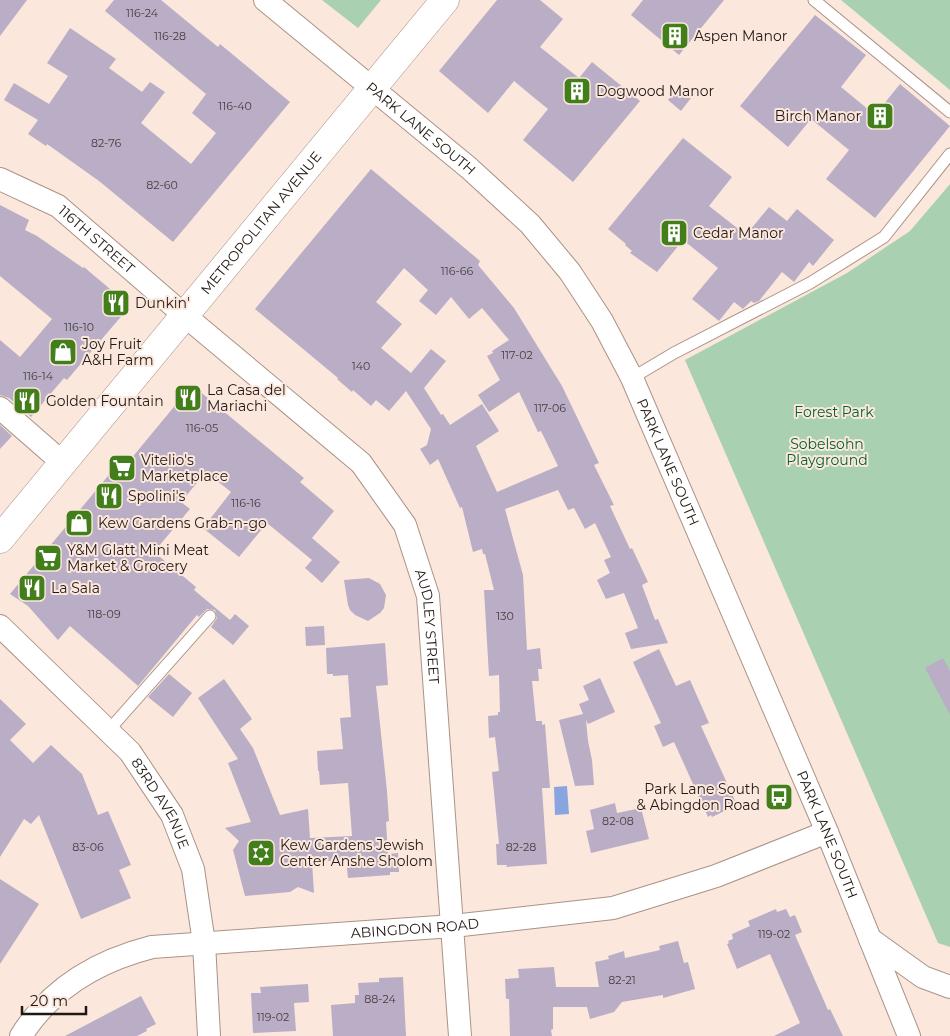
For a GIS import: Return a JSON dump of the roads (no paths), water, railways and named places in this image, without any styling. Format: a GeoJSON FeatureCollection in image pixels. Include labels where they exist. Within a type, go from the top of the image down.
{"type":"FeatureCollection","features":[{"type":"Feature","properties":{"kind":"main road","name":"METROPOLITAN AVENUE"},"geometry":{"type":"LineString","coordinates":[[0,539],[445,0]]}},
{"type":"Feature","properties":{"kind":"street","name":"PARK LANE SOUTH"},"geometry":{"type":"LineString","coordinates":[[265,0],[469,168],[530,224],[570,272],[602,322],[632,378],[827,832],[909,1036]]}},
{"type":"Feature","properties":{"kind":"street","name":"116TH STREET"},"geometry":{"type":"LineString","coordinates":[[0,179],[58,206],[184,315]]}},
{"type":"Feature","properties":{"kind":"street","name":"AUDLEY STREET"},"geometry":{"type":"LineString","coordinates":[[184,315],[361,463],[405,525],[428,596],[460,1036]]}},
{"type":"Feature","properties":{"kind":"street"},"geometry":{"type":"LineString","coordinates":[[0,408],[63,463]]}},
{"type":"Feature","properties":{"kind":"street","name":"83RD AVENUE"},"geometry":{"type":"LineString","coordinates":[[0,626],[130,752],[172,815],[193,869],[204,943],[210,1036]]}},
{"type":"Feature","properties":{"kind":"street","name":"ABINGDON ROAD"},"geometry":{"type":"LineString","coordinates":[[20,1036],[53,997],[76,978],[104,962],[126,953],[152,947],[453,926],[613,908],[716,876],[827,832]]}},
{"type":"Feature","properties":{"kind":"street"},"geometry":{"type":"LineString","coordinates":[[870,939],[923,977],[950,987]]}},
{"type":"Feature","properties":{"kind":"lane"},"geometry":{"type":"LineString","coordinates":[[814,0],[950,112]]}},
{"type":"Feature","properties":{"kind":"lane"},"geometry":{"type":"LineString","coordinates":[[632,378],[810,283],[884,237],[950,154]]}},
{"type":"Feature","properties":{"kind":"lane"},"geometry":{"type":"LineString","coordinates":[[108,731],[210,616]]}},
{"type":"Feature","properties":{"kind":"water"},"geometry":{"type":"Polygon","coordinates":[[[567,786],[569,814],[555,815],[554,787],[567,786]]]}},
{"type":"Feature","properties":{"kind":"place","name":"Aspen Manor"},"geometry":{"type":"Point","coordinates":[675,36]}},
{"type":"Feature","properties":{"kind":"place","name":"Dogwood Manor"},"geometry":{"type":"Point","coordinates":[577,91]}},
{"type":"Feature","properties":{"kind":"place","name":"Birch Manor"},"geometry":{"type":"Point","coordinates":[880,116]}},
{"type":"Feature","properties":{"kind":"place","name":"Cedar Manor"},"geometry":{"type":"Point","coordinates":[674,233]}},
{"type":"Feature","properties":{"kind":"place","name":"Dunkin'"},"geometry":{"type":"Point","coordinates":[116,303]}},
{"type":"Feature","properties":{"kind":"place","name":"Joy Fruit A&H Farm"},"geometry":{"type":"Point","coordinates":[63,352]}},
{"type":"Feature","properties":{"kind":"place","name":"La Casa del Mariachi"},"geometry":{"type":"Point","coordinates":[188,398]}},
{"type":"Feature","properties":{"kind":"place","name":"Golden Fountain"},"geometry":{"type":"Point","coordinates":[27,401]}},
{"type":"Feature","properties":{"kind":"place","name":"Vitelio's Marketplace"},"geometry":{"type":"Point","coordinates":[122,468]}},
{"type":"Feature","properties":{"kind":"place","name":"Spolini's"},"geometry":{"type":"Point","coordinates":[109,496]}},
{"type":"Feature","properties":{"kind":"place","name":"Kew Gardens Grab-n-go"},"geometry":{"type":"Point","coordinates":[79,523]}},
{"type":"Feature","properties":{"kind":"place","name":"Y&M Glatt Mini Meat Market & Grocery"},"geometry":{"type":"Point","coordinates":[48,558]}},
{"type":"Feature","properties":{"kind":"place","name":"La Sala"},"geometry":{"type":"Point","coordinates":[32,588]}},
{"type":"Feature","properties":{"kind":"place","name":"Park Lane South & Abingdon Road"},"geometry":{"type":"Point","coordinates":[779,797]}},
{"type":"Feature","properties":{"kind":"place","name":"Kew Gardens Jewish Center Anshe Sholom"},"geometry":{"type":"Point","coordinates":[261,853]}},
{"type":"Feature","properties":{"kind":"park label","name":"Forest Park"},"geometry":{"type":"Point","coordinates":[834,412]}},
{"type":"Feature","properties":{"kind":"park label","name":"Sobelsohn Playground"},"geometry":{"type":"Point","coordinates":[827,452]}}]}
